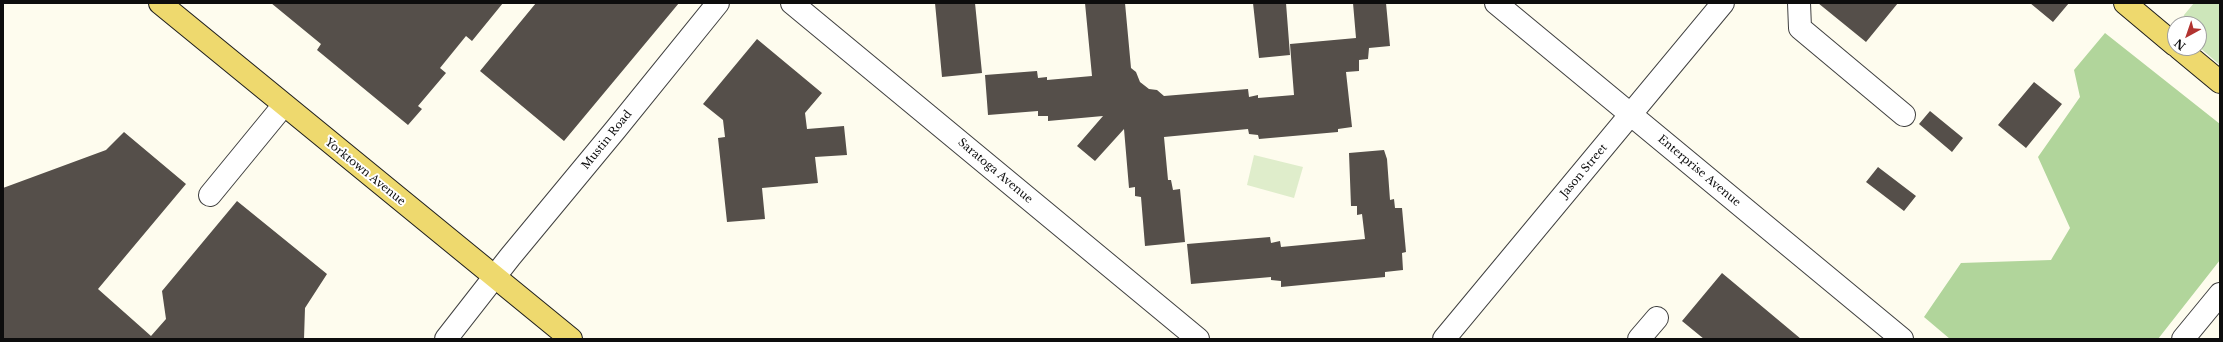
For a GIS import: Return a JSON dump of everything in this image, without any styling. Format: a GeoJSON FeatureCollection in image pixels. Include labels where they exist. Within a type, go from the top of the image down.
{"type":"FeatureCollection","features":[{"type":"Feature","properties":{"kind":"main road","name":"Yorktown Avenue"},"geometry":{"type":"LineString","coordinates":[[160,3],[284,106],[571,339]]}},
{"type":"Feature","properties":{"kind":"main road"},"geometry":{"type":"LineString","coordinates":[[2125,3],[2167,38]]}},
{"type":"Feature","properties":{"kind":"main road"},"geometry":{"type":"LineString","coordinates":[[2189,56],[2220,82]]}},
{"type":"Feature","properties":{"kind":"street","name":"Mustin Road"},"geometry":{"type":"LineString","coordinates":[[446,339],[495,276],[718,3]]}},
{"type":"Feature","properties":{"kind":"street","name":"Saratoga Avenue"},"geometry":{"type":"LineString","coordinates":[[792,3],[1198,339]]}},
{"type":"Feature","properties":{"kind":"street","name":"Enterprise Avenue"},"geometry":{"type":"LineString","coordinates":[[1496,3],[1902,339]]}},
{"type":"Feature","properties":{"kind":"street","name":"Jason Street"},"geometry":{"type":"LineString","coordinates":[[1444,339],[1723,3]]}},
{"type":"Feature","properties":{"kind":"street"},"geometry":{"type":"LineString","coordinates":[[1799,3],[1800,28],[1904,115]]}},
{"type":"Feature","properties":{"kind":"street"},"geometry":{"type":"LineString","coordinates":[[210,195],[284,106]]}},
{"type":"Feature","properties":{"kind":"street"},"geometry":{"type":"LineString","coordinates":[[2183,339],[2220,294]]}},
{"type":"Feature","properties":{"kind":"street"},"geometry":{"type":"LineString","coordinates":[[1639,339],[1657,318]]}},
{"type":"Feature","properties":{"kind":"green space"},"geometry":{"type":"Polygon","coordinates":[[[2194,3],[2220,3],[2220,65],[2207,54],[2207,16],[2184,15],[2194,3]]]}},
{"type":"Feature","properties":{"kind":"green space"},"geometry":{"type":"Polygon","coordinates":[[[2105,33],[2220,124],[2220,260],[2158,339],[1950,339],[1924,317],[1961,263],[2051,260],[2070,228],[2038,157],[2080,97],[2074,70],[2105,33]]]}},
{"type":"Feature","properties":{"kind":"green space"},"geometry":{"type":"Polygon","coordinates":[[[1254,155],[1303,167],[1294,198],[1247,185],[1254,155]]]}},
{"type":"Feature","properties":{"kind":"building"},"geometry":{"type":"Polygon","coordinates":[[[271,3],[503,3],[472,41],[466,36],[440,68],[446,73],[418,106],[422,109],[408,125],[317,50],[321,44],[271,3]]]}},
{"type":"Feature","properties":{"kind":"building"},"geometry":{"type":"Polygon","coordinates":[[[536,3],[679,3],[564,141],[480,71],[536,3]]]}},
{"type":"Feature","properties":{"kind":"building"},"geometry":{"type":"Polygon","coordinates":[[[935,3],[975,3],[982,73],[942,77],[935,3]]]}},
{"type":"Feature","properties":{"kind":"building"},"geometry":{"type":"Polygon","coordinates":[[[1085,3],[1125,3],[1131,68],[1136,72],[1140,82],[1149,89],[1157,90],[1164,96],[1248,89],[1249,97],[1258,95],[1258,98],[1294,95],[1290,44],[1356,38],[1353,3],[1386,3],[1390,46],[1369,48],[1368,59],[1359,60],[1359,71],[1346,72],[1352,127],[1338,129],[1338,132],[1259,139],[1258,135],[1249,134],[1248,129],[1164,137],[1168,180],[1171,180],[1173,190],[1180,189],[1185,242],[1145,246],[1141,197],[1135,196],[1135,187],[1129,188],[1124,129],[1095,161],[1077,146],[1103,116],[1048,121],[1048,116],[1038,116],[1038,111],[988,115],[985,75],[1037,71],[1038,78],[1047,77],[1047,80],[1092,76],[1085,3]]]}},
{"type":"Feature","properties":{"kind":"building"},"geometry":{"type":"Polygon","coordinates":[[[1253,3],[1286,3],[1290,55],[1259,58],[1253,3]]]}},
{"type":"Feature","properties":{"kind":"building"},"geometry":{"type":"Polygon","coordinates":[[[1818,3],[1898,3],[1866,42],[1818,3]]]}},
{"type":"Feature","properties":{"kind":"building"},"geometry":{"type":"Polygon","coordinates":[[[2030,3],[2069,3],[2053,22],[2030,3]]]}},
{"type":"Feature","properties":{"kind":"building"},"geometry":{"type":"Polygon","coordinates":[[[757,39],[822,93],[805,113],[807,129],[844,126],[847,155],[815,157],[818,183],[762,188],[765,219],[727,222],[718,138],[725,137],[723,120],[703,104],[757,39]]]}},
{"type":"Feature","properties":{"kind":"building"},"geometry":{"type":"Polygon","coordinates":[[[2034,82],[2062,104],[2026,148],[1998,125],[2034,82]]]}},
{"type":"Feature","properties":{"kind":"building"},"geometry":{"type":"Polygon","coordinates":[[[1930,111],[1963,138],[1952,152],[1919,124],[1930,111]]]}},
{"type":"Feature","properties":{"kind":"building"},"geometry":{"type":"Polygon","coordinates":[[[124,132],[186,184],[98,289],[151,336],[166,319],[162,291],[237,201],[327,274],[305,308],[304,339],[3,339],[3,188],[106,150],[124,132]]]}},
{"type":"Feature","properties":{"kind":"building"},"geometry":{"type":"Polygon","coordinates":[[[1384,150],[1387,159],[1390,200],[1394,199],[1395,208],[1402,208],[1406,252],[1402,253],[1403,270],[1385,272],[1385,277],[1281,287],[1281,281],[1271,280],[1271,277],[1191,284],[1187,244],[1270,237],[1271,243],[1280,241],[1281,247],[1365,239],[1362,214],[1357,215],[1357,206],[1351,206],[1349,153],[1384,150]]]}},
{"type":"Feature","properties":{"kind":"building"},"geometry":{"type":"Polygon","coordinates":[[[1878,167],[1916,196],[1904,211],[1866,182],[1878,167]]]}},
{"type":"Feature","properties":{"kind":"building"},"geometry":{"type":"Polygon","coordinates":[[[1722,273],[1801,339],[1704,339],[1682,321],[1722,273]]]}}]}
